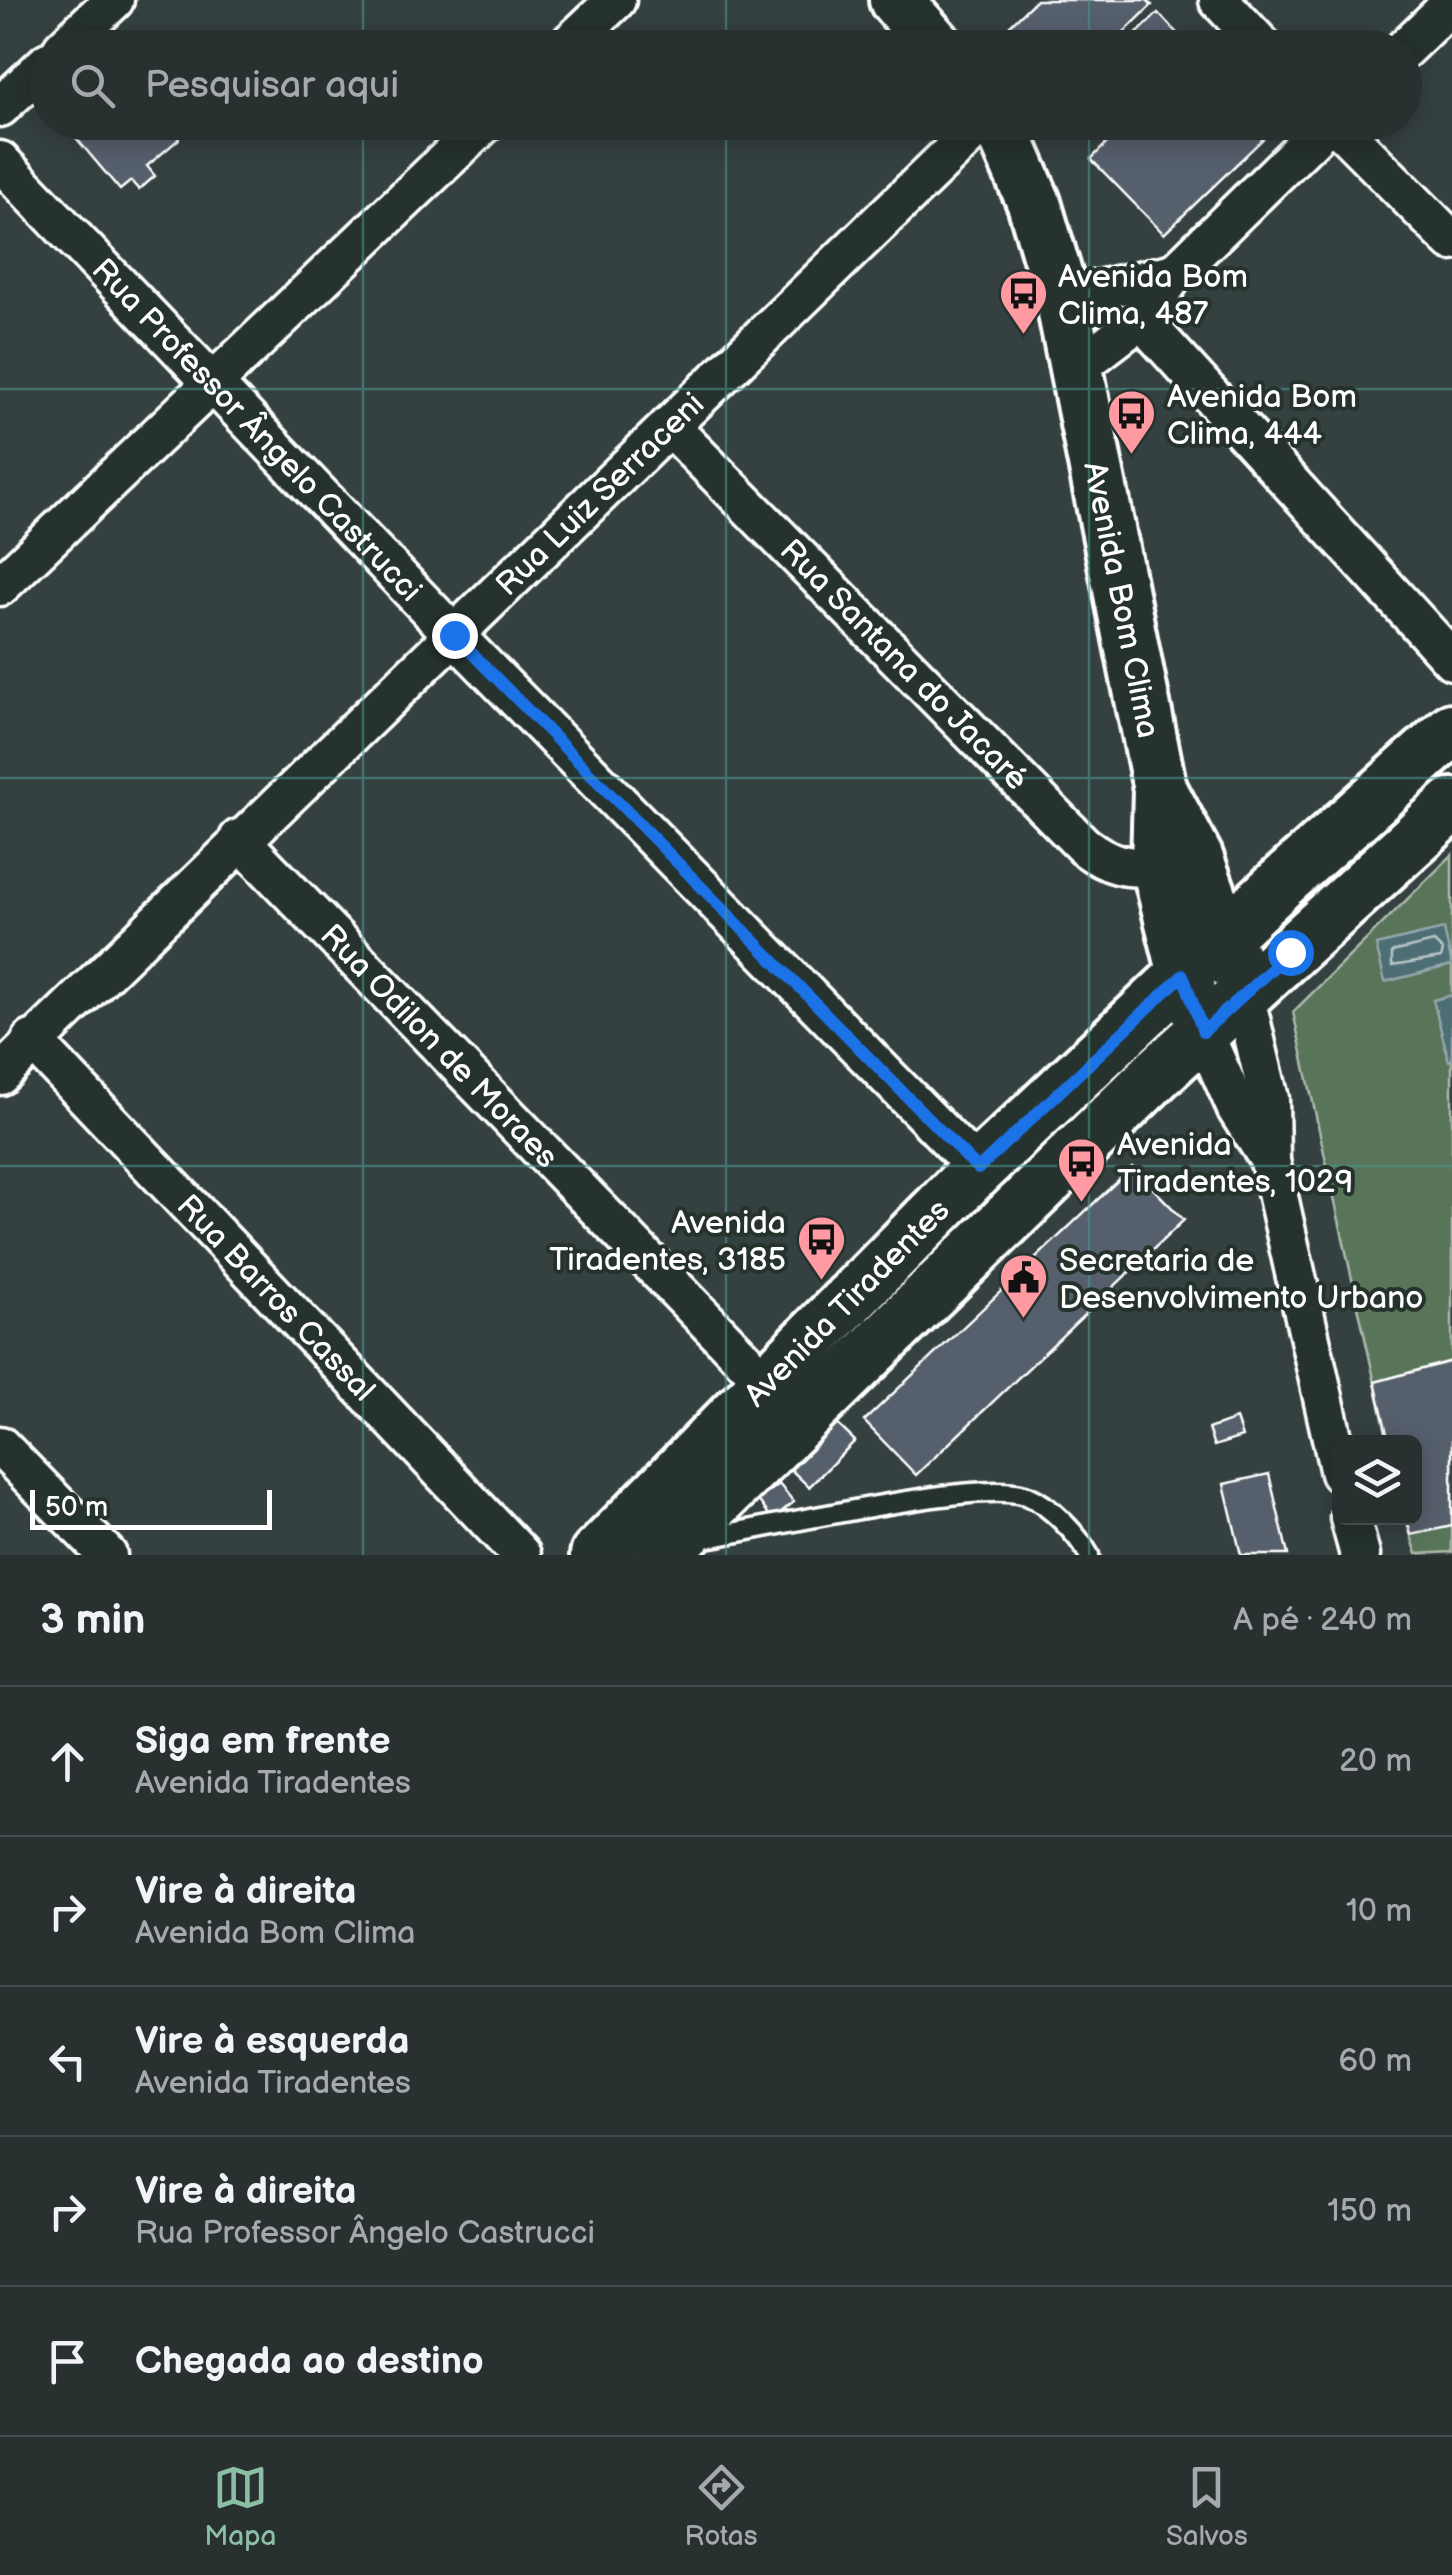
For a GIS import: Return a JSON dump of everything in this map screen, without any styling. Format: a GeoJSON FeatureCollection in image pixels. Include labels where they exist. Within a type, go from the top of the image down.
{"type":"FeatureCollection","features":[{"type":"Feature","properties":{"kind":"main road"},"geometry":{"type":"LineString","coordinates":[[896,0],[922,30]]}},
{"type":"Feature","properties":{"kind":"main road","name":"Avenida Bom Clima"},"geometry":{"type":"LineString","coordinates":[[1007,140],[1034,202],[1062,298],[1160,789],[1158,866],[1183,975],[1203,1032]]}},
{"type":"Feature","properties":{"kind":"main road","name":"Avenida Tiradentes"},"geometry":{"type":"LineString","coordinates":[[596,1555],[978,1169],[1226,935],[1452,730]]}},
{"type":"Feature","properties":{"kind":"main road","name":"Avenida Bom Clima"},"geometry":{"type":"LineString","coordinates":[[1160,789],[1196,857],[1244,994]]}},
{"type":"Feature","properties":{"kind":"main road","name":"Avenida Tiradentes"},"geometry":{"type":"LineString","coordinates":[[669,1549],[1203,1032],[1452,805]]}},
{"type":"Feature","properties":{"kind":"street"},"geometry":{"type":"LineString","coordinates":[[83,30],[114,0]]}},
{"type":"Feature","properties":{"kind":"street"},"geometry":{"type":"LineString","coordinates":[[585,30],[616,0]]}},
{"type":"Feature","properties":{"kind":"street"},"geometry":{"type":"LineString","coordinates":[[1219,0],[1247,30]]}},
{"type":"Feature","properties":{"kind":"street"},"geometry":{"type":"LineString","coordinates":[[1422,32],[1452,3]]}},
{"type":"Feature","properties":{"kind":"street"},"geometry":{"type":"LineString","coordinates":[[0,107],[30,79]]}},
{"type":"Feature","properties":{"kind":"street"},"geometry":{"type":"LineString","coordinates":[[0,586],[467,140]]}},
{"type":"Feature","properties":{"kind":"street","name":"Rua Luiz Serraceni"},"geometry":{"type":"LineString","coordinates":[[0,1075],[238,839],[964,140]]}},
{"type":"Feature","properties":{"kind":"street"},"geometry":{"type":"LineString","coordinates":[[1077,368],[1141,319],[1175,274],[1313,140]]}},
{"type":"Feature","properties":{"kind":"street"},"geometry":{"type":"LineString","coordinates":[[1350,140],[1452,241]]}},
{"type":"Feature","properties":{"kind":"street","name":"Rua Professor Ângelo Castrucci"},"geometry":{"type":"LineString","coordinates":[[0,161],[454,635],[978,1169]]}},
{"type":"Feature","properties":{"kind":"street"},"geometry":{"type":"LineString","coordinates":[[1062,298],[1175,274]]}},
{"type":"Feature","properties":{"kind":"street"},"geometry":{"type":"LineString","coordinates":[[1141,319],[1452,660]]}},
{"type":"Feature","properties":{"kind":"street","name":"Rua Santana do Jacaré"},"geometry":{"type":"LineString","coordinates":[[669,426],[1084,846],[1105,862],[1127,869],[1158,866]]}},
{"type":"Feature","properties":{"kind":"street","name":"Rua Odilon de Moraes"},"geometry":{"type":"LineString","coordinates":[[238,839],[766,1382]]}},
{"type":"Feature","properties":{"kind":"street","name":"Avenida Bom Clima"},"geometry":{"type":"LineString","coordinates":[[1244,994],[1269,1099],[1270,1162],[1332,1437]]}},
{"type":"Feature","properties":{"kind":"street","name":"Avenida Bom Clima"},"geometry":{"type":"LineString","coordinates":[[1203,1032],[1237,1110],[1270,1162]]}},
{"type":"Feature","properties":{"kind":"street","name":"Rua Barros Cassal"},"geometry":{"type":"LineString","coordinates":[[32,1040],[521,1555]]}},
{"type":"Feature","properties":{"kind":"street"},"geometry":{"type":"LineString","coordinates":[[0,1446],[107,1555]]}},
{"type":"Feature","properties":{"kind":"street"},"geometry":{"type":"LineString","coordinates":[[1352,1525],[1360,1555]]}},
{"type":"Feature","properties":{"kind":"lane"},"geometry":{"type":"LineString","coordinates":[[669,1549],[979,1490],[1028,1496],[1080,1539],[1089,1555]]}},
{"type":"Feature","properties":{"kind":"green space"},"geometry":{"type":"Polygon","coordinates":[[[1452,855],[1452,1552],[1417,1554],[1407,1525],[1422,1525],[1422,1435],[1386,1435],[1293,1012],[1452,855]]]}},
{"type":"Feature","properties":{"kind":"water"},"geometry":{"type":"Polygon","coordinates":[[[1444,929],[1452,965],[1385,982],[1376,945],[1444,929]]]}},
{"type":"Feature","properties":{"kind":"water"},"geometry":{"type":"Polygon","coordinates":[[[1452,995],[1452,1060],[1449,1061],[1433,1000],[1452,995]]]}},
{"type":"Feature","properties":{"kind":"building"},"geometry":{"type":"Polygon","coordinates":[[[1036,0],[1147,0],[1152,5],[1126,30],[1007,28],[1036,0]]]}},
{"type":"Feature","properties":{"kind":"building"},"geometry":{"type":"Polygon","coordinates":[[[1158,13],[1174,30],[1141,30],[1158,13]]]}},
{"type":"Feature","properties":{"kind":"building"},"geometry":{"type":"Polygon","coordinates":[[[78,140],[178,140],[147,166],[155,176],[139,190],[131,181],[120,190],[78,140]]]}},
{"type":"Feature","properties":{"kind":"building"},"geometry":{"type":"Polygon","coordinates":[[[1110,140],[1262,140],[1164,234],[1091,159],[1110,140]]]}},
{"type":"Feature","properties":{"kind":"building","name":"Secretaria de Desenvolvimento Urbano"},"geometry":{"type":"Polygon","coordinates":[[[1132,1167],[1184,1220],[916,1475],[864,1421],[1132,1167]]]}},
{"type":"Feature","properties":{"kind":"building"},"geometry":{"type":"Polygon","coordinates":[[[1452,1361],[1452,1526],[1411,1535],[1409,1525],[1422,1525],[1422,1435],[1387,1435],[1375,1382],[1452,1361]]]}},
{"type":"Feature","properties":{"kind":"building"},"geometry":{"type":"Polygon","coordinates":[[[832,1419],[855,1441],[809,1487],[787,1466],[832,1419]]]}},
{"type":"Feature","properties":{"kind":"building"},"geometry":{"type":"Polygon","coordinates":[[[1236,1419],[1242,1437],[1214,1446],[1208,1429],[1236,1419]]]}},
{"type":"Feature","properties":{"kind":"building"},"geometry":{"type":"Polygon","coordinates":[[[1269,1474],[1288,1555],[1241,1555],[1224,1484],[1269,1474]]]}},
{"type":"Feature","properties":{"kind":"building"},"geometry":{"type":"Polygon","coordinates":[[[779,1484],[794,1502],[772,1519],[758,1500],[779,1484]]]}},
{"type":"Feature","properties":{"kind":"place","name":"Avenida Bom Clima, 487"},"geometry":{"type":"Point","coordinates":[1023,336]}},
{"type":"Feature","properties":{"kind":"place","name":"Avenida Bom Clima, 444"},"geometry":{"type":"Point","coordinates":[1132,456]}},
{"type":"Feature","properties":{"kind":"place","name":"Avenida Tiradentes, 1029"},"geometry":{"type":"Point","coordinates":[1082,1204]}},
{"type":"Feature","properties":{"kind":"place","name":"Avenida Tiradentes, 3185"},"geometry":{"type":"Point","coordinates":[821,1282]}},
{"type":"Feature","properties":{"kind":"place","name":"Secretaria de Desenvolvimento Urbano"},"geometry":{"type":"Point","coordinates":[1024,1320]}},
{"type":"Feature","properties":{"kind":"route"},"geometry":{"type":"LineString","coordinates":[[454,635],[978,1169],[1183,975],[1203,1032],[1290,952]]}}]}
